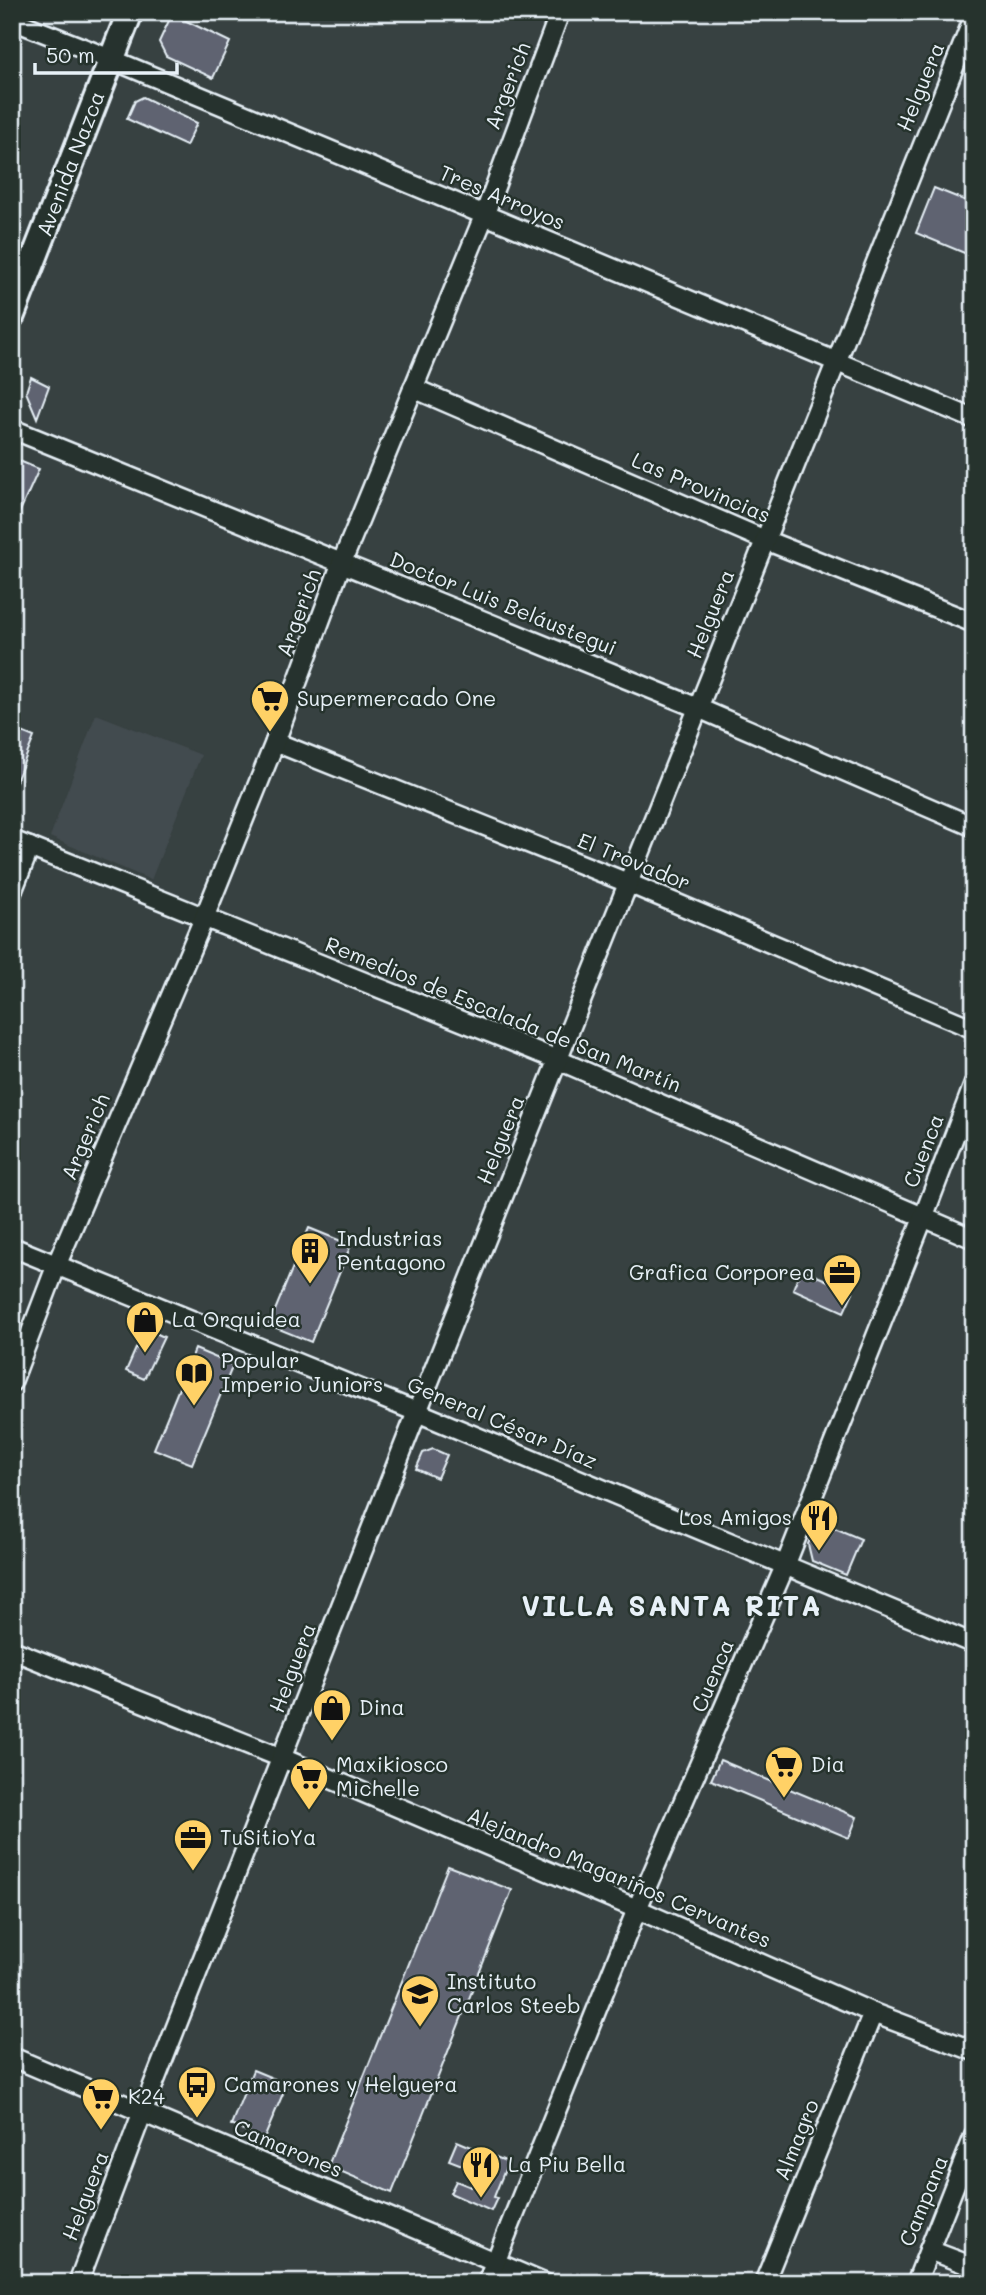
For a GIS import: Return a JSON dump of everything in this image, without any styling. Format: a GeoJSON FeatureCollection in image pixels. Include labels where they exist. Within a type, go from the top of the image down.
{"type":"FeatureCollection","features":[{"type":"Feature","properties":{"kind":"main road","name":"Avenida Nazca"},"geometry":{"type":"LineString","coordinates":[[12,315],[130,12]]}},
{"type":"Feature","properties":{"kind":"street","name":"Argerich"},"geometry":{"type":"LineString","coordinates":[[12,1382],[57,1264],[204,918],[275,742],[342,562],[484,216],[560,12]]}},
{"type":"Feature","properties":{"kind":"street","name":"Helguera"},"geometry":{"type":"LineString","coordinates":[[78,2283],[417,1412],[974,14]]}},
{"type":"Feature","properties":{"kind":"street","name":"Tres Arroyos"},"geometry":{"type":"LineString","coordinates":[[12,20],[974,419]]}},
{"type":"Feature","properties":{"kind":"street","name":"Las Provincias"},"geometry":{"type":"LineString","coordinates":[[414,388],[765,540],[974,623]]}},
{"type":"Feature","properties":{"kind":"street","name":"Doctor Luis Beláustegui"},"geometry":{"type":"LineString","coordinates":[[12,429],[698,708],[974,827]]}},
{"type":"Feature","properties":{"kind":"street","name":"El Trovador"},"geometry":{"type":"LineString","coordinates":[[275,742],[628,883],[974,1029]]}},
{"type":"Feature","properties":{"kind":"street","name":"Remedios de Escalada de San Martín"},"geometry":{"type":"LineString","coordinates":[[12,839],[558,1060],[974,1239]]}},
{"type":"Feature","properties":{"kind":"street"},"geometry":{"type":"LineString","coordinates":[[12,892],[30,847]]}},
{"type":"Feature","properties":{"kind":"street","name":"Cuenca"},"geometry":{"type":"LineString","coordinates":[[487,2283],[637,1909],[785,1566],[974,1084]]}},
{"type":"Feature","properties":{"kind":"street","name":"General César Díaz"},"geometry":{"type":"LineString","coordinates":[[12,1247],[974,1644]]}},
{"type":"Feature","properties":{"kind":"street","name":"Alejandro Magariños Cervantes"},"geometry":{"type":"LineString","coordinates":[[12,1650],[282,1758],[873,2013],[974,2052]]}},
{"type":"Feature","properties":{"kind":"street","name":"Almagro"},"geometry":{"type":"LineString","coordinates":[[764,2283],[873,2013]]}},
{"type":"Feature","properties":{"kind":"street","name":"Camarones"},"geometry":{"type":"LineString","coordinates":[[12,2057],[544,2283]]}},
{"type":"Feature","properties":{"kind":"street","name":"Campana"},"geometry":{"type":"LineString","coordinates":[[916,2283],[974,2136]]}},
{"type":"Feature","properties":{"kind":"street"},"geometry":{"type":"LineString","coordinates":[[929,2250],[974,2266]]}},
{"type":"Feature","properties":{"kind":"shaded area"},"geometry":{"type":"Polygon","coordinates":[[[96,714],[201,755],[151,880],[50,837],[96,714]]]}},
{"type":"Feature","properties":{"kind":"building"},"geometry":{"type":"Polygon","coordinates":[[[172,14],[230,42],[213,78],[166,56],[159,42],[172,14]]]}},
{"type":"Feature","properties":{"kind":"building"},"geometry":{"type":"Polygon","coordinates":[[[143,97],[197,123],[186,146],[127,119],[135,101],[143,97]]]}},
{"type":"Feature","properties":{"kind":"building"},"geometry":{"type":"Polygon","coordinates":[[[934,188],[974,204],[974,257],[916,233],[934,188]]]}},
{"type":"Feature","properties":{"kind":"building"},"geometry":{"type":"Polygon","coordinates":[[[31,377],[49,386],[37,418],[26,392],[31,377]]]}},
{"type":"Feature","properties":{"kind":"building"},"geometry":{"type":"Polygon","coordinates":[[[12,458],[39,469],[12,529],[12,458]]]}},
{"type":"Feature","properties":{"kind":"building"},"geometry":{"type":"Polygon","coordinates":[[[12,728],[34,737],[13,789],[12,789],[12,728]]]}},
{"type":"Feature","properties":{"kind":"building","name":"Industrias Pentagono"},"geometry":{"type":"Polygon","coordinates":[[[309,1228],[351,1245],[311,1342],[269,1325],[309,1228]]]}},
{"type":"Feature","properties":{"kind":"building"},"geometry":{"type":"Polygon","coordinates":[[[801,1269],[853,1292],[844,1312],[793,1289],[801,1269]]]}},
{"type":"Feature","properties":{"kind":"building","name":"La Orquidea"},"geometry":{"type":"Polygon","coordinates":[[[145,1328],[164,1337],[144,1379],[126,1371],[145,1328]]]}},
{"type":"Feature","properties":{"kind":"building","name":"Popular Imperio Juniors"},"geometry":{"type":"Polygon","coordinates":[[[195,1349],[233,1365],[192,1464],[154,1449],[195,1349]]]}},
{"type":"Feature","properties":{"kind":"building"},"geometry":{"type":"Polygon","coordinates":[[[433,1449],[447,1455],[437,1478],[416,1469],[423,1453],[433,1449]]]}},
{"type":"Feature","properties":{"kind":"building"},"geometry":{"type":"Polygon","coordinates":[[[818,1521],[861,1539],[846,1575],[812,1561],[808,1544],[818,1521]]]}},
{"type":"Feature","properties":{"kind":"building","name":"Dia"},"geometry":{"type":"Polygon","coordinates":[[[720,1760],[857,1817],[849,1838],[711,1780],[720,1760]]]}},
{"type":"Feature","properties":{"kind":"building","name":"Instituto Carlos Steeb"},"geometry":{"type":"Polygon","coordinates":[[[448,1866],[512,1890],[392,2193],[328,2166],[448,1866]]]}},
{"type":"Feature","properties":{"kind":"building"},"geometry":{"type":"Polygon","coordinates":[[[253,2070],[287,2084],[264,2139],[231,2125],[253,2070]]]}},
{"type":"Feature","properties":{"kind":"building"},"geometry":{"type":"Polygon","coordinates":[[[457,2141],[508,2162],[491,2211],[450,2193],[456,2181],[471,2187],[478,2171],[449,2160],[457,2141]]]}},
{"type":"Feature","properties":{"kind":"place","name":"Supermercado One"},"geometry":{"type":"Point","coordinates":[270,733]}},
{"type":"Feature","properties":{"kind":"place","name":"Industrias Pentagono"},"geometry":{"type":"Point","coordinates":[310,1285]}},
{"type":"Feature","properties":{"kind":"place","name":"Grafica Corporea"},"geometry":{"type":"Point","coordinates":[842,1307]}},
{"type":"Feature","properties":{"kind":"place","name":"La Orquidea"},"geometry":{"type":"Point","coordinates":[145,1354]}},
{"type":"Feature","properties":{"kind":"place","name":"Popular Imperio Juniors"},"geometry":{"type":"Point","coordinates":[194,1407]}},
{"type":"Feature","properties":{"kind":"place","name":"Los Amigos"},"geometry":{"type":"Point","coordinates":[819,1552]}},
{"type":"Feature","properties":{"kind":"place","name":"Dina"},"geometry":{"type":"Point","coordinates":[332,1742]}},
{"type":"Feature","properties":{"kind":"place","name":"Dia"},"geometry":{"type":"Point","coordinates":[784,1799]}},
{"type":"Feature","properties":{"kind":"place","name":"Maxikiosco Michelle"},"geometry":{"type":"Point","coordinates":[309,1811]}},
{"type":"Feature","properties":{"kind":"place","name":"TuSitioYa"},"geometry":{"type":"Point","coordinates":[193,1872]}},
{"type":"Feature","properties":{"kind":"place","name":"Instituto Carlos Steeb"},"geometry":{"type":"Point","coordinates":[420,2028]}},
{"type":"Feature","properties":{"kind":"place","name":"Camarones y Helguera"},"geometry":{"type":"Point","coordinates":[197,2119]}},
{"type":"Feature","properties":{"kind":"place","name":"K24"},"geometry":{"type":"Point","coordinates":[101,2131]}},
{"type":"Feature","properties":{"kind":"place","name":"La Piu Bella"},"geometry":{"type":"Point","coordinates":[481,2199]}},
{"type":"Feature","properties":{"kind":"district","name":"VILLA SANTA RITA"},"geometry":{"type":"Point","coordinates":[672,1606]}}]}
